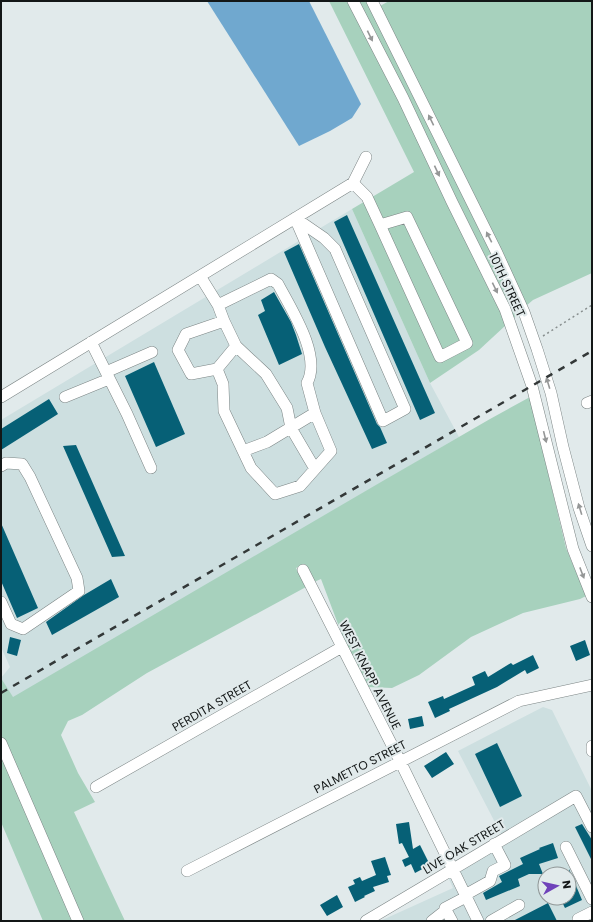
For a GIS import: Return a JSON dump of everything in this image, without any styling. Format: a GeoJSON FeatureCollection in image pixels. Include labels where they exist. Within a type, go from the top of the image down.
{"type":"FeatureCollection","features":[{"type":"Feature","properties":{"kind":"street","name":"10TH STREET"},"geometry":{"type":"LineString","coordinates":[[353,1],[403,98],[456,210],[506,309],[532,386],[573,549],[592,597]]}},
{"type":"Feature","properties":{"kind":"street","name":"10TH STREET"},"geometry":{"type":"LineString","coordinates":[[372,1],[497,253],[524,312],[551,392],[579,508],[592,543]]}},
{"type":"Feature","properties":{"kind":"street"},"geometry":{"type":"LineString","coordinates":[[1,396],[353,183],[366,157]]}},
{"type":"Feature","properties":{"kind":"street"},"geometry":{"type":"LineString","coordinates":[[353,183],[367,197],[440,357],[468,344],[407,217],[380,225]]}},
{"type":"Feature","properties":{"kind":"street"},"geometry":{"type":"LineString","coordinates":[[295,218],[324,238],[335,248],[405,409],[383,421],[295,218]]}},
{"type":"Feature","properties":{"kind":"street"},"geometry":{"type":"LineString","coordinates":[[200,276],[218,305],[236,346],[266,374],[287,408],[291,428],[315,469]]}},
{"type":"Feature","properties":{"kind":"street"},"geometry":{"type":"LineString","coordinates":[[217,369],[223,384],[224,411],[251,468],[275,494],[300,486],[332,451],[315,413],[307,383],[311,376],[311,368],[306,339],[278,284],[271,279],[218,305]]}},
{"type":"Feature","properties":{"kind":"street"},"geometry":{"type":"LineString","coordinates":[[224,321],[186,334],[178,350],[191,374],[217,369],[236,346]]}},
{"type":"Feature","properties":{"kind":"street"},"geometry":{"type":"LineString","coordinates":[[520,348],[534,340]]}},
{"type":"Feature","properties":{"kind":"street"},"geometry":{"type":"LineString","coordinates":[[91,342],[127,414],[151,468]]}},
{"type":"Feature","properties":{"kind":"street"},"geometry":{"type":"LineString","coordinates":[[65,397],[152,352]]}},
{"type":"Feature","properties":{"kind":"street"},"geometry":{"type":"LineString","coordinates":[[243,451],[268,442],[315,413]]}},
{"type":"Feature","properties":{"kind":"street"},"geometry":{"type":"LineString","coordinates":[[541,421],[556,417]]}},
{"type":"Feature","properties":{"kind":"street"},"geometry":{"type":"LineString","coordinates":[[1,466],[6,463],[22,464],[30,477],[77,578],[79,591],[23,629],[11,624],[1,602]]}},
{"type":"Feature","properties":{"kind":"street"},"geometry":{"type":"LineString","coordinates":[[573,549],[592,543]]}},
{"type":"Feature","properties":{"kind":"street","name":"WEST KNAPP AVENUE"},"geometry":{"type":"LineString","coordinates":[[303,570],[400,761],[478,921]]}},
{"type":"Feature","properties":{"kind":"street","name":"PERDITA STREET"},"geometry":{"type":"LineString","coordinates":[[96,788],[342,647]]}},
{"type":"Feature","properties":{"kind":"street","name":"PALMETTO STREET"},"geometry":{"type":"LineString","coordinates":[[187,871],[519,701],[592,685]]}},
{"type":"Feature","properties":{"kind":"street"},"geometry":{"type":"LineString","coordinates":[[1,743],[78,921]]}},
{"type":"Feature","properties":{"kind":"street"},"geometry":{"type":"LineString","coordinates":[[592,746],[592,751]]}},
{"type":"Feature","properties":{"kind":"street","name":"LIVE OAK STREET"},"geometry":{"type":"LineString","coordinates":[[367,921],[576,796],[592,827]]}},
{"type":"Feature","properties":{"kind":"street"},"geometry":{"type":"LineString","coordinates":[[432,921],[446,910],[445,908],[490,881],[493,871],[505,865],[494,844]]}},
{"type":"Feature","properties":{"kind":"street"},"geometry":{"type":"LineString","coordinates":[[566,847],[592,899]]}},
{"type":"Feature","properties":{"kind":"street"},"geometry":{"type":"LineString","coordinates":[[490,921],[519,905]]}},
{"type":"Feature","properties":{"kind":"street"},"geometry":{"type":"LineString","coordinates":[[446,910],[452,921]]}},
{"type":"Feature","properties":{"kind":"street"},"geometry":{"type":"LineString","coordinates":[[578,919],[592,912]]}},
{"type":"Feature","properties":{"kind":"path"},"geometry":{"type":"LineString","coordinates":[[534,340],[592,305]]}},
{"type":"Feature","properties":{"kind":"shaded area"},"geometry":{"type":"Polygon","coordinates":[[[352,209],[430,383],[459,437],[13,698],[1,678],[10,667],[1,647],[1,420],[352,209]]]}},
{"type":"Feature","properties":{"kind":"shaded area"},"geometry":{"type":"Polygon","coordinates":[[[543,707],[552,710],[592,791],[592,919],[589,921],[483,921],[458,870],[583,797],[577,790],[501,834],[458,751],[543,707]]]}},
{"type":"Feature","properties":{"kind":"shaded area"},"geometry":{"type":"Polygon","coordinates":[[[449,876],[472,921],[380,921],[453,888],[448,877],[449,876]]]}},
{"type":"Feature","properties":{"kind":"green space"},"geometry":{"type":"Polygon","coordinates":[[[329,1],[347,1],[398,100],[501,311],[506,325],[479,350],[430,383],[352,209],[414,172],[329,1]]]}},
{"type":"Feature","properties":{"kind":"green space"},"geometry":{"type":"Polygon","coordinates":[[[359,1],[367,1],[493,254],[519,313],[514,318],[510,307],[359,1]]]}},
{"type":"Feature","properties":{"kind":"green space"},"geometry":{"type":"Polygon","coordinates":[[[389,1],[592,1],[592,273],[533,300],[526,306],[380,6],[389,1]]]}},
{"type":"Feature","properties":{"kind":"green space"},"geometry":{"type":"Polygon","coordinates":[[[530,397],[566,548],[586,596],[580,599],[523,613],[471,637],[419,675],[392,688],[368,687],[344,640],[321,579],[314,582],[305,564],[296,568],[306,587],[147,673],[82,715],[68,721],[61,735],[78,773],[95,802],[74,812],[125,921],[43,921],[1,822],[1,678],[13,697],[381,482],[530,397]]]}},
{"type":"Feature","properties":{"kind":"water"},"geometry":{"type":"Polygon","coordinates":[[[207,1],[309,1],[361,104],[352,118],[330,131],[299,146],[207,1]]]}},
{"type":"Feature","properties":{"kind":"building"},"geometry":{"type":"Polygon","coordinates":[[[347,215],[435,413],[420,420],[334,222],[347,215]]]}},
{"type":"Feature","properties":{"kind":"building"},"geometry":{"type":"Polygon","coordinates":[[[299,244],[377,424],[380,427],[387,443],[372,449],[325,347],[284,252],[299,244]]]}},
{"type":"Feature","properties":{"kind":"building"},"geometry":{"type":"Polygon","coordinates":[[[274,292],[291,322],[302,354],[279,365],[258,315],[265,311],[261,300],[274,292]]]}},
{"type":"Feature","properties":{"kind":"building"},"geometry":{"type":"Polygon","coordinates":[[[154,362],[185,434],[156,447],[125,376],[154,362]]]}},
{"type":"Feature","properties":{"kind":"building"},"geometry":{"type":"Polygon","coordinates":[[[49,399],[58,414],[1,450],[1,429],[49,399]]]}},
{"type":"Feature","properties":{"kind":"building"},"geometry":{"type":"Polygon","coordinates":[[[76,445],[125,556],[112,557],[63,446],[76,445]]]}},
{"type":"Feature","properties":{"kind":"building"},"geometry":{"type":"Polygon","coordinates":[[[1,523],[38,608],[17,618],[1,581],[1,523]]]}},
{"type":"Feature","properties":{"kind":"building"},"geometry":{"type":"Polygon","coordinates":[[[111,579],[119,597],[52,635],[46,622],[84,595],[111,579]]]}},
{"type":"Feature","properties":{"kind":"building"},"geometry":{"type":"Polygon","coordinates":[[[10,637],[21,640],[17,656],[7,653],[10,637]]]}},
{"type":"Feature","properties":{"kind":"building"},"geometry":{"type":"Polygon","coordinates":[[[585,640],[590,655],[576,661],[570,646],[585,640]]]}},
{"type":"Feature","properties":{"kind":"building"},"geometry":{"type":"Polygon","coordinates":[[[533,655],[539,668],[527,674],[525,670],[497,687],[449,709],[450,711],[435,718],[428,702],[443,696],[444,699],[475,685],[472,677],[485,671],[488,677],[511,663],[513,665],[533,655]]]}},
{"type":"Feature","properties":{"kind":"building"},"geometry":{"type":"Polygon","coordinates":[[[422,716],[424,726],[410,729],[408,719],[422,716]]]}},
{"type":"Feature","properties":{"kind":"building"},"geometry":{"type":"Polygon","coordinates":[[[497,743],[522,796],[500,807],[475,754],[497,743]]]}},
{"type":"Feature","properties":{"kind":"building"},"geometry":{"type":"Polygon","coordinates":[[[446,752],[454,764],[432,778],[424,766],[446,752]]]}},
{"type":"Feature","properties":{"kind":"building"},"geometry":{"type":"Polygon","coordinates":[[[409,822],[413,849],[420,845],[430,865],[415,873],[411,864],[405,867],[402,860],[409,857],[402,843],[399,844],[396,824],[409,822]]]}},
{"type":"Feature","properties":{"kind":"building"},"geometry":{"type":"Polygon","coordinates":[[[582,824],[592,840],[592,861],[575,827],[582,824]]]}},
{"type":"Feature","properties":{"kind":"building"},"geometry":{"type":"Polygon","coordinates":[[[553,843],[558,858],[539,864],[540,866],[537,866],[537,874],[529,874],[518,879],[520,886],[486,900],[483,893],[502,882],[499,876],[523,864],[520,858],[540,849],[539,848],[553,843]]]}},
{"type":"Feature","properties":{"kind":"building"},"geometry":{"type":"Polygon","coordinates":[[[385,857],[391,875],[387,876],[389,882],[373,887],[375,891],[355,902],[348,887],[355,884],[353,880],[360,877],[362,881],[376,875],[371,861],[385,857]]]}},
{"type":"Feature","properties":{"kind":"building"},"geometry":{"type":"Polygon","coordinates":[[[577,888],[582,900],[577,902],[577,888]]]}},
{"type":"Feature","properties":{"kind":"building"},"geometry":{"type":"Polygon","coordinates":[[[337,895],[343,907],[327,916],[320,905],[337,895]]]}},
{"type":"Feature","properties":{"kind":"building"},"geometry":{"type":"Polygon","coordinates":[[[542,906],[550,906],[557,921],[513,921],[542,906]]]}},
{"type":"Feature","properties":{"kind":"railway"},"geometry":{"type":"LineString","coordinates":[[1,693],[592,351]]}}]}
